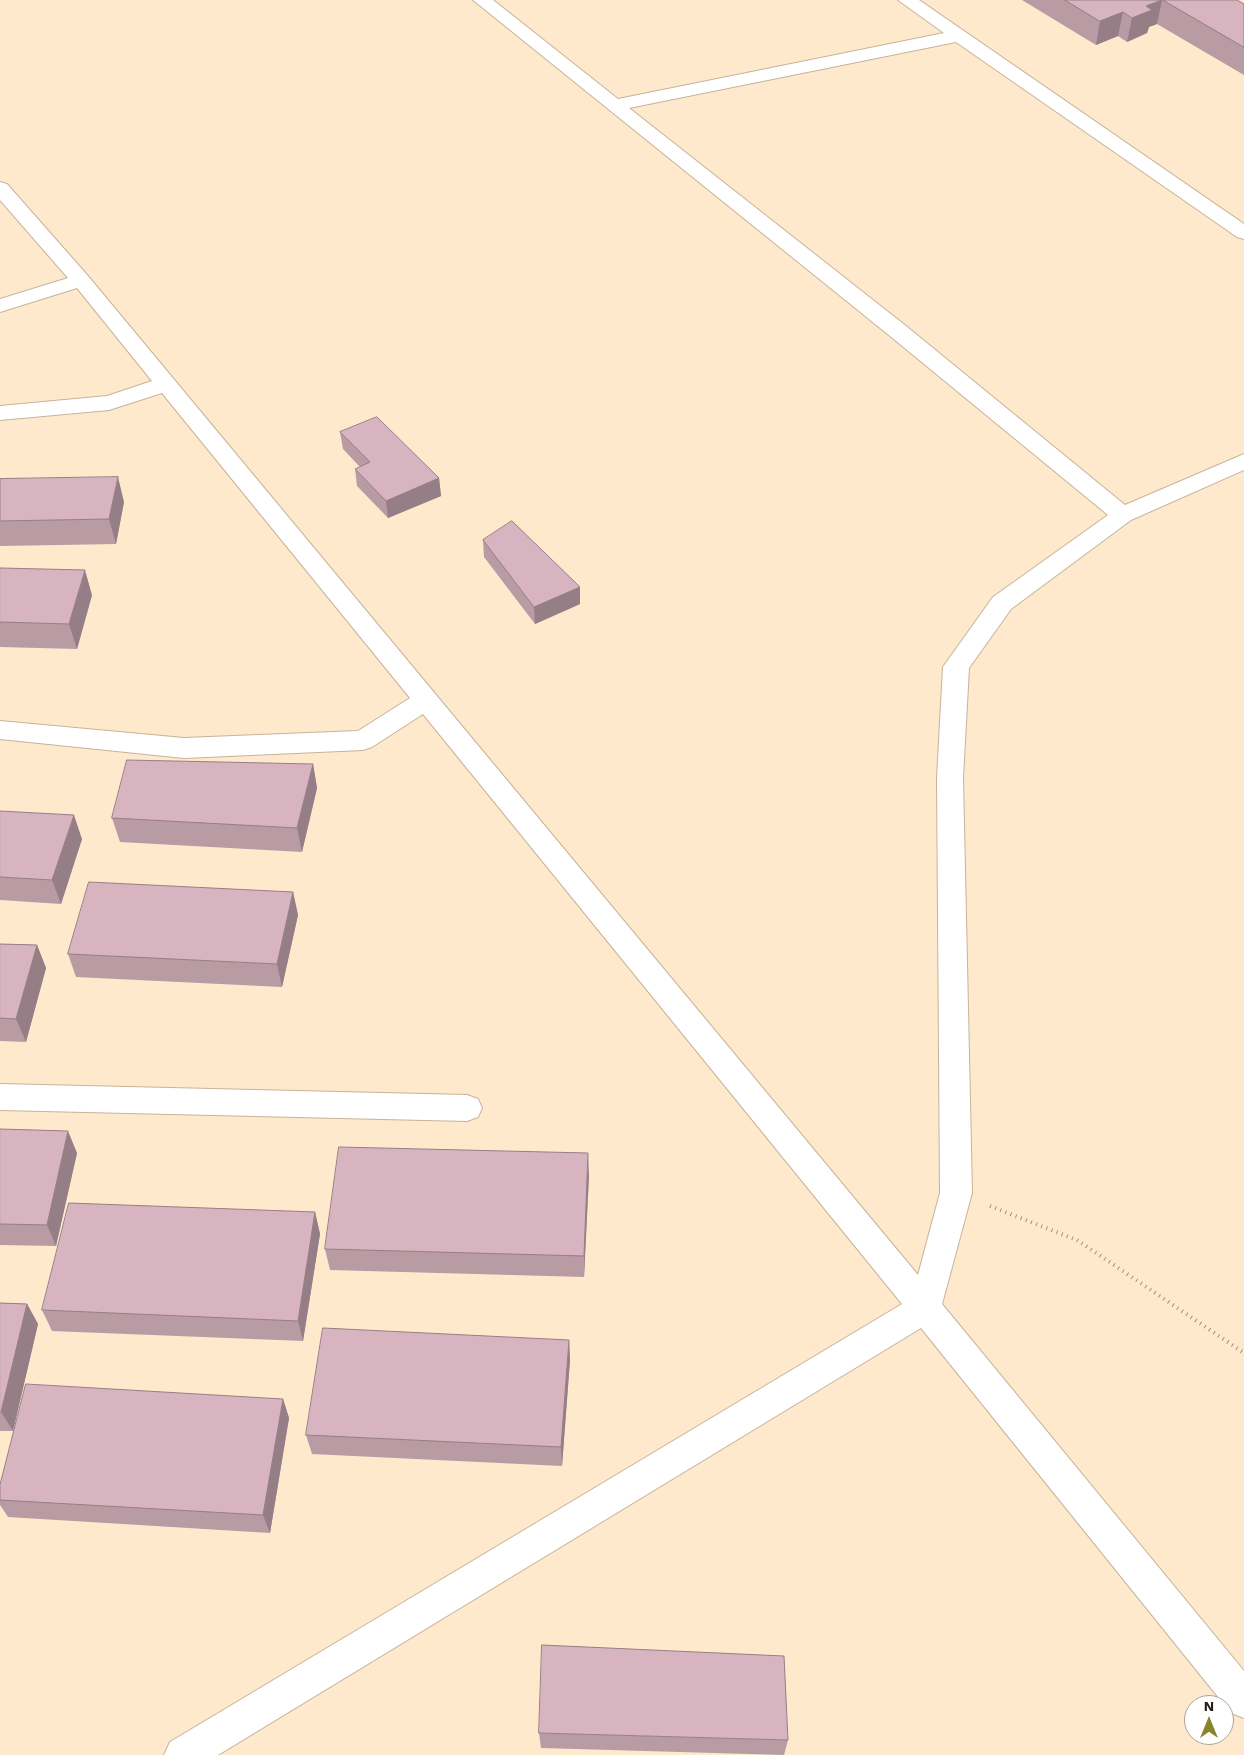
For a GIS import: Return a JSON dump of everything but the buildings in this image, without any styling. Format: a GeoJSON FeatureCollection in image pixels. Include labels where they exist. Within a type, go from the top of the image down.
{"type":"FeatureCollection","features":[{"type":"Feature","properties":{"kind":"street"},"geometry":{"type":"LineString","coordinates":[[482,0],[890,325],[1123,515]]}},
{"type":"Feature","properties":{"kind":"street"},"geometry":{"type":"LineString","coordinates":[[907,0],[1244,233]]}},
{"type":"Feature","properties":{"kind":"street"},"geometry":{"type":"LineString","coordinates":[[614,105],[958,36]]}},
{"type":"Feature","properties":{"kind":"street"},"geometry":{"type":"LineString","coordinates":[[3,195],[81,280],[424,701],[925,1308],[1244,1700]]}},
{"type":"Feature","properties":{"kind":"street"},"geometry":{"type":"LineString","coordinates":[[0,306],[81,280]]}},
{"type":"Feature","properties":{"kind":"street"},"geometry":{"type":"LineString","coordinates":[[0,413],[109,403],[166,384]]}},
{"type":"Feature","properties":{"kind":"street"},"geometry":{"type":"LineString","coordinates":[[184,1755],[925,1308],[956,1193],[950,778],[956,666],[1002,603],[1123,515],[1244,461]]}},
{"type":"Feature","properties":{"kind":"street"},"geometry":{"type":"LineString","coordinates":[[0,730],[184,748],[363,740],[424,701]]}},
{"type":"Feature","properties":{"kind":"street"},"geometry":{"type":"LineString","coordinates":[[0,1097],[467,1108]]}},
{"type":"Feature","properties":{"kind":"path"},"geometry":{"type":"LineString","coordinates":[[956,1193],[1077,1240],[1244,1352]]}}]}
